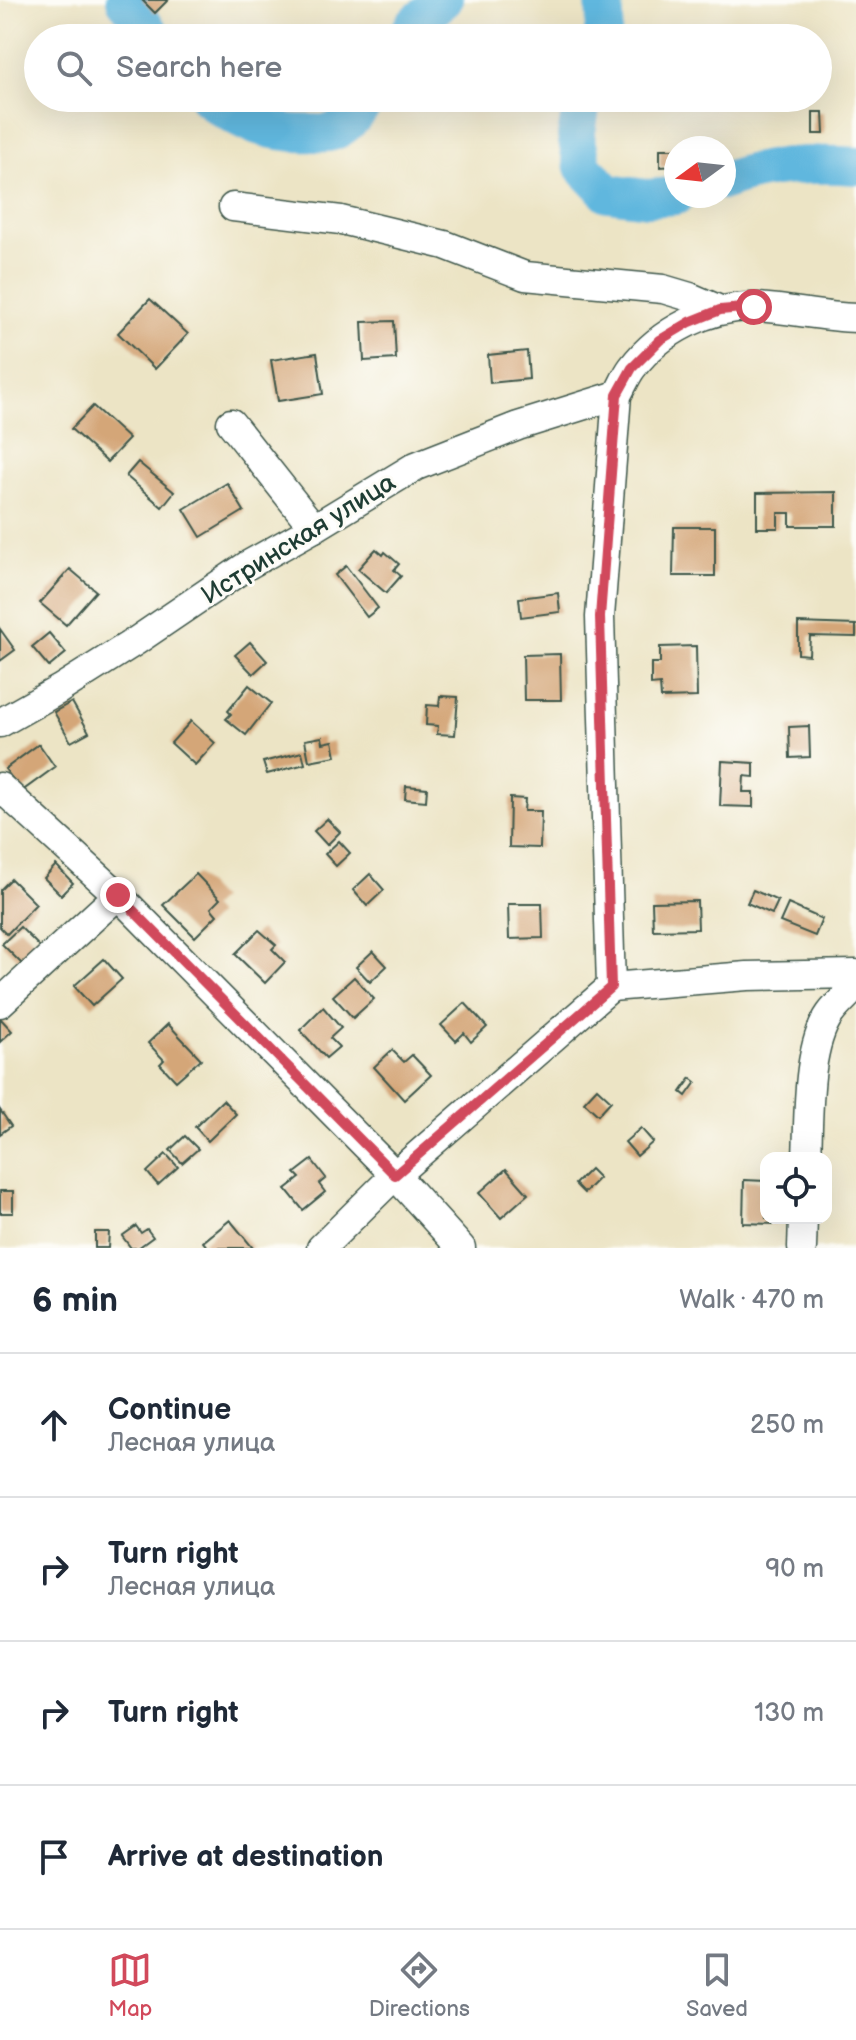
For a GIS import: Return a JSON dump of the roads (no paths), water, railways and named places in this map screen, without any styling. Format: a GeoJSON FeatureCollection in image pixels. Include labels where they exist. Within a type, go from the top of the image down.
{"type":"FeatureCollection","features":[{"type":"Feature","properties":{"kind":"street"},"geometry":{"type":"LineString","coordinates":[[233,207],[341,220],[445,245],[525,276],[663,289],[720,310]]}},
{"type":"Feature","properties":{"kind":"street"},"geometry":{"type":"LineString","coordinates":[[611,987],[600,617],[617,395],[632,368],[660,340],[690,322],[720,310],[754,307],[856,318]]}},
{"type":"Feature","properties":{"kind":"street","name":"Истринская улица"},"geometry":{"type":"LineString","coordinates":[[0,723],[136,641],[248,565],[416,466],[518,426],[617,395]]}},
{"type":"Feature","properties":{"kind":"street"},"geometry":{"type":"LineString","coordinates":[[231,423],[314,528]]}},
{"type":"Feature","properties":{"kind":"street"},"geometry":{"type":"LineString","coordinates":[[0,787],[118,895],[395,1175],[461,1248]]}},
{"type":"Feature","properties":{"kind":"street"},"geometry":{"type":"LineString","coordinates":[[0,1003],[118,895]]}},
{"type":"Feature","properties":{"kind":"street"},"geometry":{"type":"LineString","coordinates":[[321,1248],[395,1175],[611,987],[747,976],[856,974]]}},
{"type":"Feature","properties":{"kind":"street"},"geometry":{"type":"LineString","coordinates":[[807,1152],[816,1044],[829,1015],[856,986]]}},
{"type":"Feature","properties":{"kind":"street"},"geometry":{"type":"LineString","coordinates":[[802,1248],[803,1224]]}},
{"type":"Feature","properties":{"kind":"waterway"},"geometry":{"type":"LineString","coordinates":[[125,0],[143,24]]}},
{"type":"Feature","properties":{"kind":"waterway"},"geometry":{"type":"LineString","coordinates":[[414,24],[444,0]]}},
{"type":"Feature","properties":{"kind":"waterway"},"geometry":{"type":"LineString","coordinates":[[604,0],[604,24]]}},
{"type":"Feature","properties":{"kind":"waterway"},"geometry":{"type":"LineString","coordinates":[[229,112],[257,126],[299,133],[332,132],[358,112]]}},
{"type":"Feature","properties":{"kind":"waterway"},"geometry":{"type":"LineString","coordinates":[[580,112],[576,136],[583,167],[608,193],[664,197]]}},
{"type":"Feature","properties":{"kind":"waterway"},"geometry":{"type":"LineString","coordinates":[[736,177],[789,166],[856,166]]}}]}
